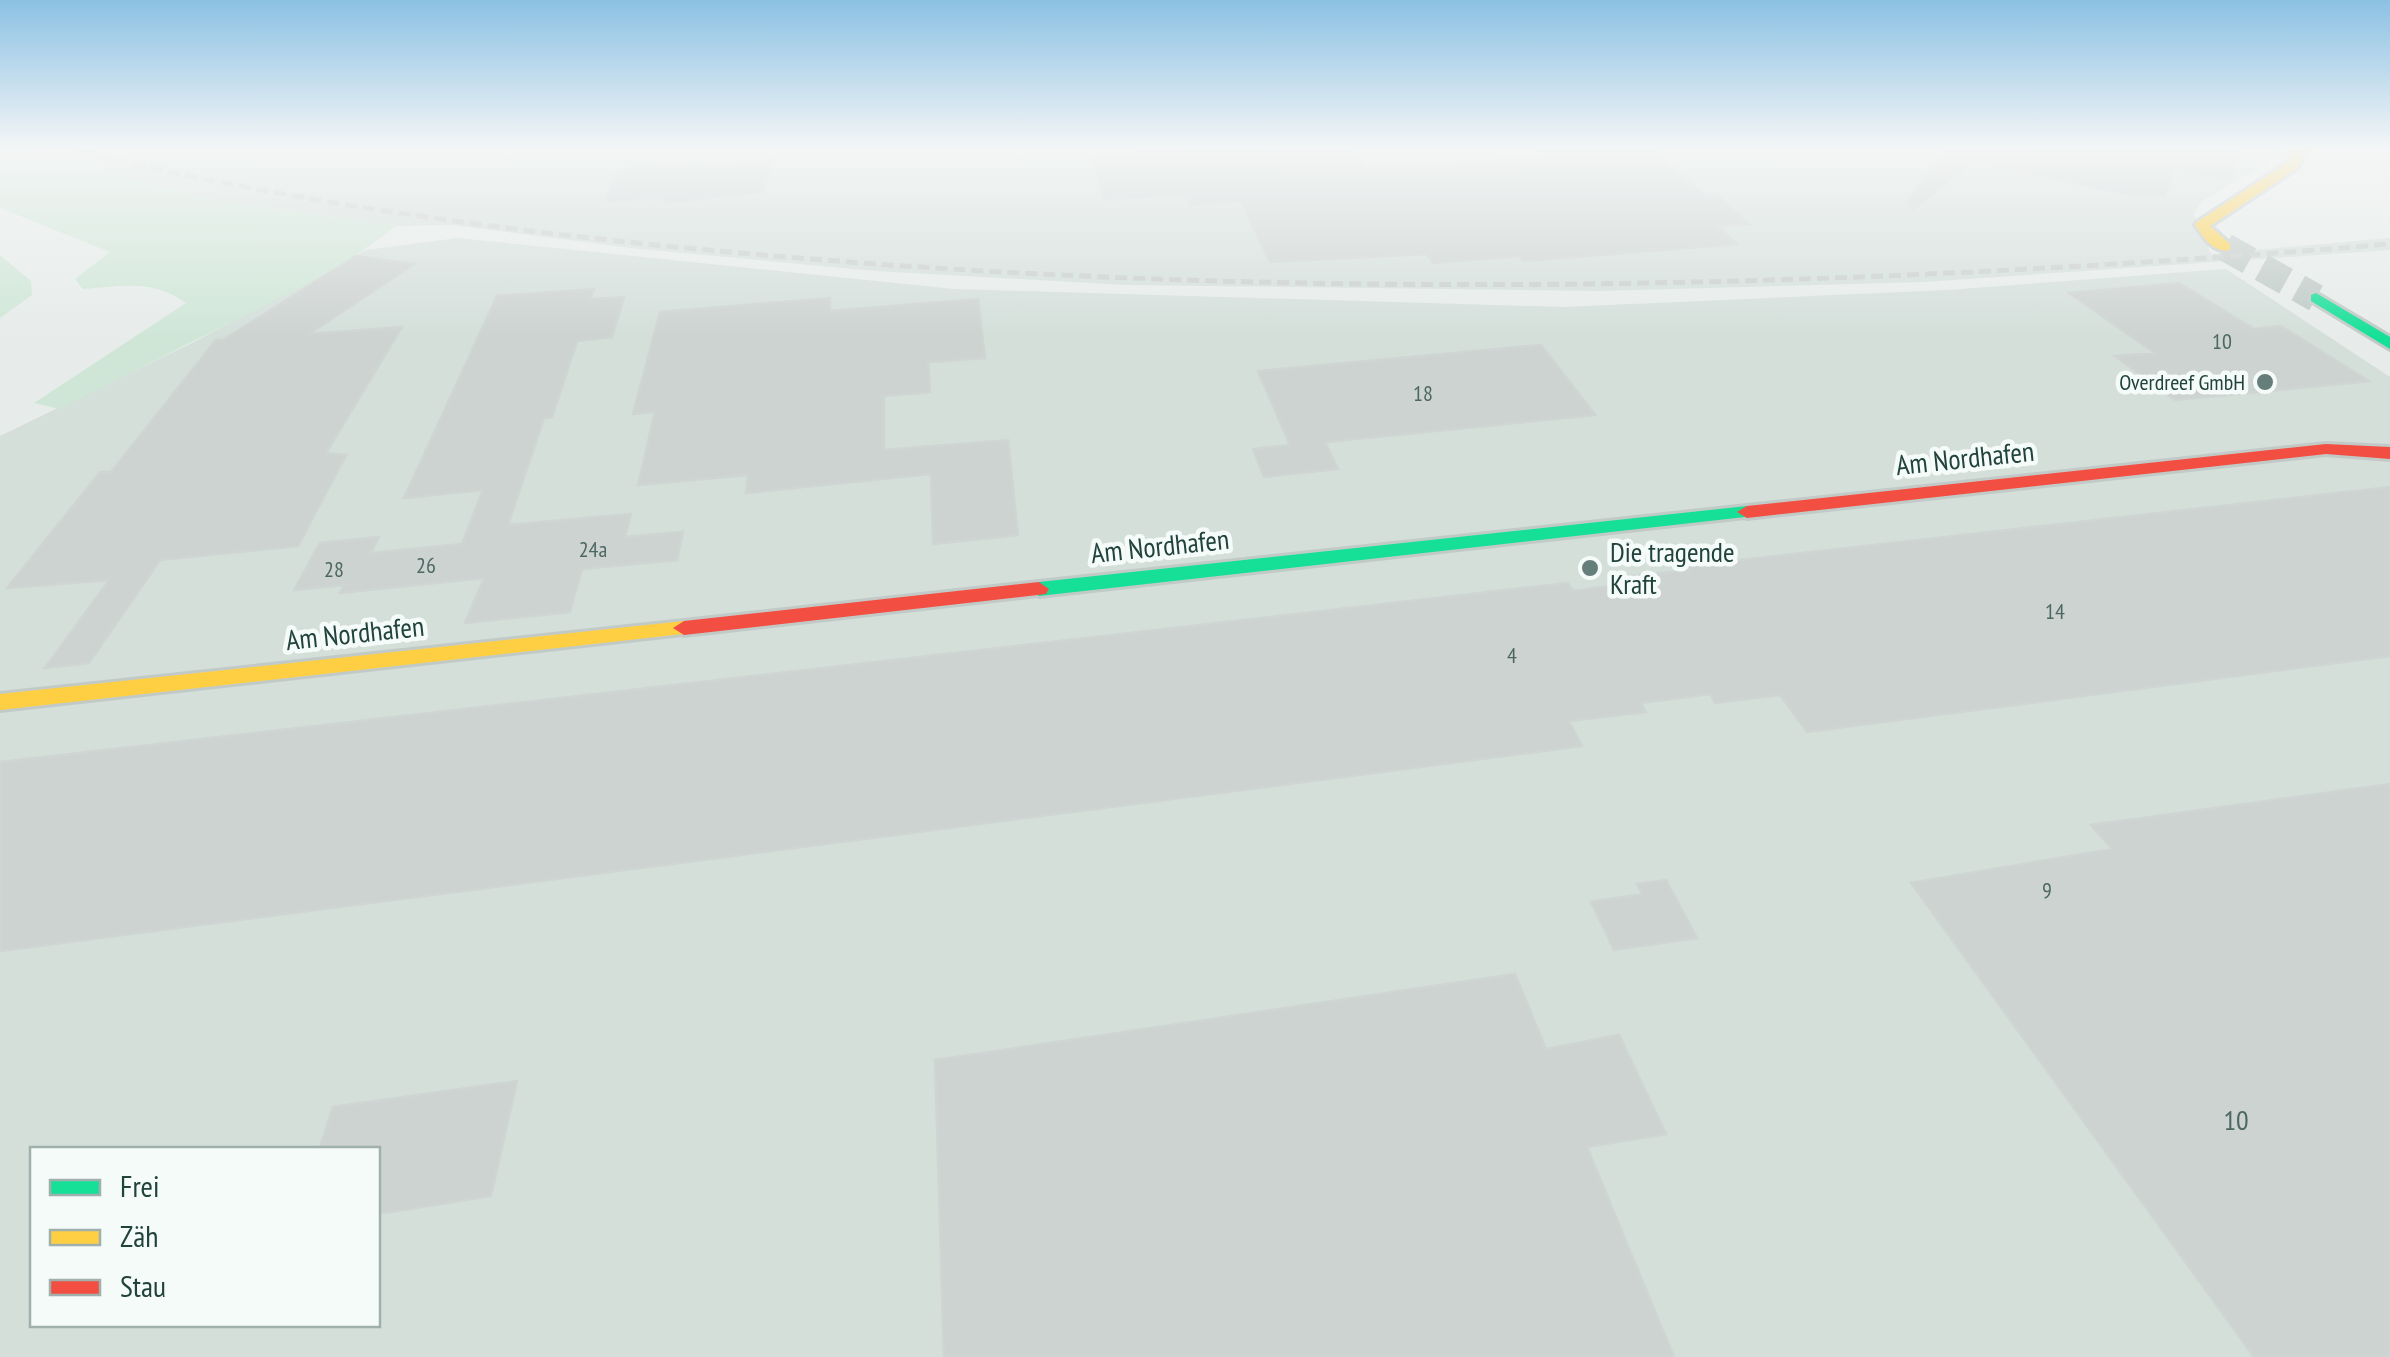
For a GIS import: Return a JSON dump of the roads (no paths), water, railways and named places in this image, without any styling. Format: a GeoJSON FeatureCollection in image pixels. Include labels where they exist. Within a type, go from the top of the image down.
{"type":"FeatureCollection","features":[{"type":"Feature","properties":{"kind":"main road"},"geometry":{"type":"LineString","coordinates":[[2223,210],[2202,224],[2212,239],[2225,248]]}},
{"type":"Feature","properties":{"kind":"main road"},"geometry":{"type":"LineString","coordinates":[[2316,298],[2390,344]]}},
{"type":"Feature","properties":{"kind":"main road","name":"Am Nordhafen"},"geometry":{"type":"LineString","coordinates":[[2326,449],[2335,432],[2372,428]]}},
{"type":"Feature","properties":{"kind":"main road","name":"Am Nordhafen"},"geometry":{"type":"LineString","coordinates":[[0,702],[2326,449],[2390,453]]}},
{"type":"Feature","properties":{"kind":"tunnel"},"geometry":{"type":"LineString","coordinates":[[2225,247],[2316,298]]}},
{"type":"Feature","properties":{"kind":"railway"},"geometry":{"type":"LineString","coordinates":[[381,210],[570,236],[774,256],[1066,275],[1255,282],[1444,285],[1822,278],[2012,270],[2390,244]]}},
{"type":"Feature","properties":{"kind":"place","name":"Overdreef GmbH"},"geometry":{"type":"Point","coordinates":[2265,382]}},
{"type":"Feature","properties":{"kind":"place","name":"Die tragende Kraft"},"geometry":{"type":"Point","coordinates":[1590,568]}}]}
